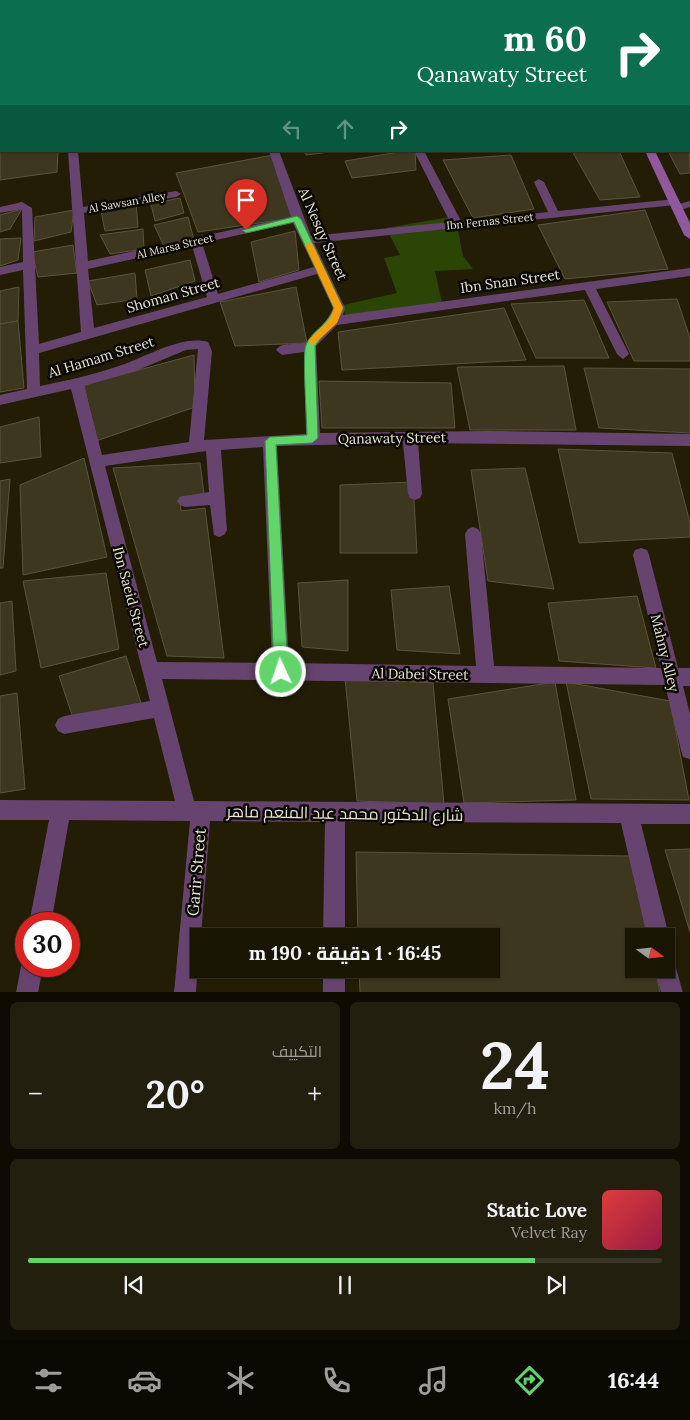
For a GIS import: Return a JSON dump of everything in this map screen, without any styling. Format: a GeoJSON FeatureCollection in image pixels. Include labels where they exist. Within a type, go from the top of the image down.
{"type":"FeatureCollection","features":[{"type":"Feature","properties":{"kind":"main road"},"geometry":{"type":"LineString","coordinates":[[650,152],[690,235]]}},
{"type":"Feature","properties":{"kind":"street"},"geometry":{"type":"LineString","coordinates":[[73,152],[88,334]]}},
{"type":"Feature","properties":{"kind":"street","name":"Al Nesqy Street"},"geometry":{"type":"LineString","coordinates":[[274,152],[297,219],[338,304],[338,312],[334,321]]}},
{"type":"Feature","properties":{"kind":"street"},"geometry":{"type":"LineString","coordinates":[[420,152],[457,224]]}},
{"type":"Feature","properties":{"kind":"street"},"geometry":{"type":"LineString","coordinates":[[539,182],[554,214]]}},
{"type":"Feature","properties":{"kind":"street","name":"Al Sawsan Alley"},"geometry":{"type":"LineString","coordinates":[[78,210],[176,194]]}},
{"type":"Feature","properties":{"kind":"street","name":"Ibn Fernas Street"},"geometry":{"type":"LineString","coordinates":[[306,240],[554,214],[690,204]]}},
{"type":"Feature","properties":{"kind":"street"},"geometry":{"type":"LineString","coordinates":[[0,210],[22,205],[27,208],[34,393]]}},
{"type":"Feature","properties":{"kind":"street","name":"Al Marsa Street"},"geometry":{"type":"LineString","coordinates":[[83,266],[297,219]]}},
{"type":"Feature","properties":{"kind":"street"},"geometry":{"type":"LineString","coordinates":[[196,241],[214,299]]}},
{"type":"Feature","properties":{"kind":"street"},"geometry":{"type":"LineString","coordinates":[[0,271],[29,265]]}},
{"type":"Feature","properties":{"kind":"street","name":"Shoman Street"},"geometry":{"type":"LineString","coordinates":[[32,350],[321,269]]}},
{"type":"Feature","properties":{"kind":"street","name":"Ibn Snan Street"},"geometry":{"type":"LineString","coordinates":[[334,321],[690,272]]}},
{"type":"Feature","properties":{"kind":"street"},"geometry":{"type":"LineString","coordinates":[[588,285],[623,354]]}},
{"type":"Feature","properties":{"kind":"street"},"geometry":{"type":"LineString","coordinates":[[312,438],[310,346],[319,334],[334,321]]}},
{"type":"Feature","properties":{"kind":"street","name":"Al Hamam Street"},"geometry":{"type":"LineString","coordinates":[[0,400],[123,370],[189,344],[202,345],[206,351],[196,446]]}},
{"type":"Feature","properties":{"kind":"street"},"geometry":{"type":"LineString","coordinates":[[282,350],[310,346]]}},
{"type":"Feature","properties":{"kind":"street","name":"Ibn Saeid Street"},"geometry":{"type":"LineString","coordinates":[[76,383],[160,708],[194,810]]}},
{"type":"Feature","properties":{"kind":"street"},"geometry":{"type":"LineString","coordinates":[[410,437],[416,494]]}},
{"type":"Feature","properties":{"kind":"street","name":"Qanawaty Street"},"geometry":{"type":"LineString","coordinates":[[96,462],[196,446],[312,438],[410,437],[689,444]]}},
{"type":"Feature","properties":{"kind":"street"},"geometry":{"type":"LineString","coordinates":[[270,441],[281,672]]}},
{"type":"Feature","properties":{"kind":"street"},"geometry":{"type":"LineString","coordinates":[[213,445],[219,530]]}},
{"type":"Feature","properties":{"kind":"street"},"geometry":{"type":"LineString","coordinates":[[185,501],[217,498]]}},
{"type":"Feature","properties":{"kind":"street"},"geometry":{"type":"LineString","coordinates":[[473,534],[486,674]]}},
{"type":"Feature","properties":{"kind":"street","name":"Mahny Alley"},"geometry":{"type":"LineString","coordinates":[[641,555],[690,750]]}},
{"type":"Feature","properties":{"kind":"street","name":"Al Dabei Street"},"geometry":{"type":"LineString","coordinates":[[150,670],[690,677]]}},
{"type":"Feature","properties":{"kind":"street"},"geometry":{"type":"LineString","coordinates":[[64,725],[160,708]]}},
{"type":"Feature","properties":{"kind":"street","name":"شارع الدكتور محمد عبد المنعم ماهر"},"geometry":{"type":"LineString","coordinates":[[0,810],[194,810],[335,814],[690,814]]}},
{"type":"Feature","properties":{"kind":"street"},"geometry":{"type":"LineString","coordinates":[[42,912],[61,810]]}},
{"type":"Feature","properties":{"kind":"street","name":"Garir Street"},"geometry":{"type":"LineString","coordinates":[[185,992],[194,810]]}},
{"type":"Feature","properties":{"kind":"street"},"geometry":{"type":"LineString","coordinates":[[334,928],[335,814]]}},
{"type":"Feature","properties":{"kind":"street"},"geometry":{"type":"LineString","coordinates":[[629,815],[656,928]]}},
{"type":"Feature","properties":{"kind":"street"},"geometry":{"type":"LineString","coordinates":[[27,992],[30,977]]}},
{"type":"Feature","properties":{"kind":"street"},"geometry":{"type":"LineString","coordinates":[[334,978],[334,992]]}},
{"type":"Feature","properties":{"kind":"street"},"geometry":{"type":"LineString","coordinates":[[668,978],[672,992]]}},
{"type":"Feature","properties":{"kind":"green space"},"geometry":{"type":"Polygon","coordinates":[[[455,216],[463,256],[473,269],[435,271],[443,308],[346,320],[343,305],[397,293],[384,258],[400,255],[386,228],[455,216]]]}},
{"type":"Feature","properties":{"kind":"building"},"geometry":{"type":"Polygon","coordinates":[[[0,152],[58,152],[57,172],[0,180],[0,152]]]}},
{"type":"Feature","properties":{"kind":"building"},"geometry":{"type":"Polygon","coordinates":[[[304,152],[330,152],[306,155],[304,152]]]}},
{"type":"Feature","properties":{"kind":"building"},"geometry":{"type":"Polygon","coordinates":[[[399,152],[415,152],[416,170],[352,178],[345,161],[399,152]]]}},
{"type":"Feature","properties":{"kind":"building"},"geometry":{"type":"Polygon","coordinates":[[[573,152],[619,152],[640,197],[600,200],[573,152]]]}},
{"type":"Feature","properties":{"kind":"building"},"geometry":{"type":"Polygon","coordinates":[[[669,152],[690,152],[690,173],[680,174],[669,152]]]}},
{"type":"Feature","properties":{"kind":"building"},"geometry":{"type":"Polygon","coordinates":[[[273,155],[293,218],[198,232],[176,173],[273,155]]]}},
{"type":"Feature","properties":{"kind":"building"},"geometry":{"type":"Polygon","coordinates":[[[511,155],[534,209],[473,218],[443,160],[511,155]]]}},
{"type":"Feature","properties":{"kind":"building"},"geometry":{"type":"Polygon","coordinates":[[[180,198],[184,213],[155,221],[151,204],[180,198]]]}},
{"type":"Feature","properties":{"kind":"building"},"geometry":{"type":"Polygon","coordinates":[[[136,202],[138,227],[105,231],[101,211],[136,202]]]}},
{"type":"Feature","properties":{"kind":"building"},"geometry":{"type":"Polygon","coordinates":[[[22,209],[10,229],[0,232],[0,215],[22,209]]]}},
{"type":"Feature","properties":{"kind":"building"},"geometry":{"type":"Polygon","coordinates":[[[74,210],[71,232],[34,241],[35,217],[74,210]]]}},
{"type":"Feature","properties":{"kind":"building"},"geometry":{"type":"Polygon","coordinates":[[[645,210],[668,269],[565,279],[538,225],[645,210]]]}},
{"type":"Feature","properties":{"kind":"building"},"geometry":{"type":"Polygon","coordinates":[[[188,217],[194,240],[164,246],[154,225],[188,217]]]}},
{"type":"Feature","properties":{"kind":"building"},"geometry":{"type":"Polygon","coordinates":[[[143,229],[144,249],[110,254],[100,235],[143,229]]]}},
{"type":"Feature","properties":{"kind":"building"},"geometry":{"type":"Polygon","coordinates":[[[295,231],[299,270],[259,282],[251,242],[295,231]]]}},
{"type":"Feature","properties":{"kind":"building"},"geometry":{"type":"Polygon","coordinates":[[[21,238],[18,260],[0,266],[0,239],[21,238]]]}},
{"type":"Feature","properties":{"kind":"building"},"geometry":{"type":"Polygon","coordinates":[[[73,245],[77,273],[38,277],[32,252],[73,245]]]}},
{"type":"Feature","properties":{"kind":"building"},"geometry":{"type":"Polygon","coordinates":[[[190,260],[195,281],[151,296],[145,270],[190,260]]]}},
{"type":"Feature","properties":{"kind":"building"},"geometry":{"type":"Polygon","coordinates":[[[135,273],[137,299],[97,305],[88,281],[135,273]]]}},
{"type":"Feature","properties":{"kind":"building"},"geometry":{"type":"Polygon","coordinates":[[[19,287],[18,321],[0,324],[0,291],[19,287]]]}},
{"type":"Feature","properties":{"kind":"building"},"geometry":{"type":"Polygon","coordinates":[[[296,287],[307,343],[235,346],[220,302],[296,287]]]}},
{"type":"Feature","properties":{"kind":"building"},"geometry":{"type":"Polygon","coordinates":[[[677,299],[690,338],[690,361],[634,361],[607,302],[677,299]]]}},
{"type":"Feature","properties":{"kind":"building"},"geometry":{"type":"Polygon","coordinates":[[[584,300],[609,358],[536,358],[511,304],[584,300]]]}},
{"type":"Feature","properties":{"kind":"building"},"geometry":{"type":"Polygon","coordinates":[[[504,308],[526,360],[342,370],[338,332],[504,308]]]}},
{"type":"Feature","properties":{"kind":"building"},"geometry":{"type":"Polygon","coordinates":[[[18,321],[24,388],[0,392],[0,324],[18,321]]]}},
{"type":"Feature","properties":{"kind":"building"},"geometry":{"type":"Polygon","coordinates":[[[194,355],[195,407],[96,441],[84,385],[194,355]]]}},
{"type":"Feature","properties":{"kind":"building"},"geometry":{"type":"Polygon","coordinates":[[[564,366],[576,430],[470,430],[457,367],[564,366]]]}},
{"type":"Feature","properties":{"kind":"building"},"geometry":{"type":"Polygon","coordinates":[[[584,368],[690,369],[690,433],[599,428],[584,368]]]}},
{"type":"Feature","properties":{"kind":"building"},"geometry":{"type":"Polygon","coordinates":[[[319,381],[451,383],[455,428],[322,428],[319,381]]]}},
{"type":"Feature","properties":{"kind":"building"},"geometry":{"type":"Polygon","coordinates":[[[39,417],[41,457],[0,463],[0,427],[39,417]]]}},
{"type":"Feature","properties":{"kind":"building"},"geometry":{"type":"Polygon","coordinates":[[[558,449],[672,453],[690,523],[690,537],[579,543],[558,449]]]}},
{"type":"Feature","properties":{"kind":"building"},"geometry":{"type":"Polygon","coordinates":[[[84,458],[107,557],[23,575],[20,485],[84,458]]]}},
{"type":"Feature","properties":{"kind":"building"},"geometry":{"type":"Polygon","coordinates":[[[200,463],[204,494],[180,497],[181,511],[205,508],[224,658],[167,656],[113,468],[200,463]]]}},
{"type":"Feature","properties":{"kind":"building"},"geometry":{"type":"Polygon","coordinates":[[[525,468],[554,589],[488,581],[471,470],[525,468]]]}},
{"type":"Feature","properties":{"kind":"building"},"geometry":{"type":"Polygon","coordinates":[[[10,479],[3,568],[0,568],[0,481],[10,479]]]}},
{"type":"Feature","properties":{"kind":"building"},"geometry":{"type":"Polygon","coordinates":[[[413,482],[417,553],[340,553],[340,485],[413,482]]]}},
{"type":"Feature","properties":{"kind":"building"},"geometry":{"type":"Polygon","coordinates":[[[106,573],[119,649],[41,668],[23,581],[106,573]]]}},
{"type":"Feature","properties":{"kind":"building"},"geometry":{"type":"Polygon","coordinates":[[[348,580],[348,651],[302,647],[298,583],[348,580]]]}},
{"type":"Feature","properties":{"kind":"building"},"geometry":{"type":"Polygon","coordinates":[[[449,586],[460,654],[397,650],[391,590],[449,586]]]}},
{"type":"Feature","properties":{"kind":"building"},"geometry":{"type":"Polygon","coordinates":[[[637,596],[656,668],[559,661],[548,603],[637,596]]]}},
{"type":"Feature","properties":{"kind":"building"},"geometry":{"type":"Polygon","coordinates":[[[12,601],[16,671],[0,675],[0,603],[12,601]]]}},
{"type":"Feature","properties":{"kind":"building"},"geometry":{"type":"Polygon","coordinates":[[[126,656],[141,703],[73,718],[59,676],[126,656]]]}},
{"type":"Feature","properties":{"kind":"building"},"geometry":{"type":"Polygon","coordinates":[[[345,678],[433,683],[444,804],[357,801],[345,678]]]}},
{"type":"Feature","properties":{"kind":"building"},"geometry":{"type":"Polygon","coordinates":[[[555,682],[576,800],[464,803],[448,699],[555,682]]]}},
{"type":"Feature","properties":{"kind":"building"},"geometry":{"type":"Polygon","coordinates":[[[566,682],[670,701],[689,800],[591,799],[566,682]]]}},
{"type":"Feature","properties":{"kind":"building"},"geometry":{"type":"Polygon","coordinates":[[[17,693],[25,789],[0,793],[0,696],[17,693]]]}},
{"type":"Feature","properties":{"kind":"building"},"geometry":{"type":"Polygon","coordinates":[[[690,849],[690,932],[665,850],[690,849]]]}},
{"type":"Feature","properties":{"kind":"building"},"geometry":{"type":"Polygon","coordinates":[[[356,852],[630,856],[646,928],[625,928],[625,978],[657,978],[660,992],[360,992],[359,978],[500,978],[500,928],[358,928],[356,852]]]}},
{"type":"Feature","properties":{"kind":"slow traffic"},"geometry":{"type":"LineString","coordinates":[[309,245],[339,308],[334,321],[313,341]]}},
{"type":"Feature","properties":{"kind":"route"},"geometry":{"type":"LineString","coordinates":[[246,230],[297,219],[339,308],[334,321],[319,334],[310,346],[312,438],[270,441],[281,672]]}}]}
